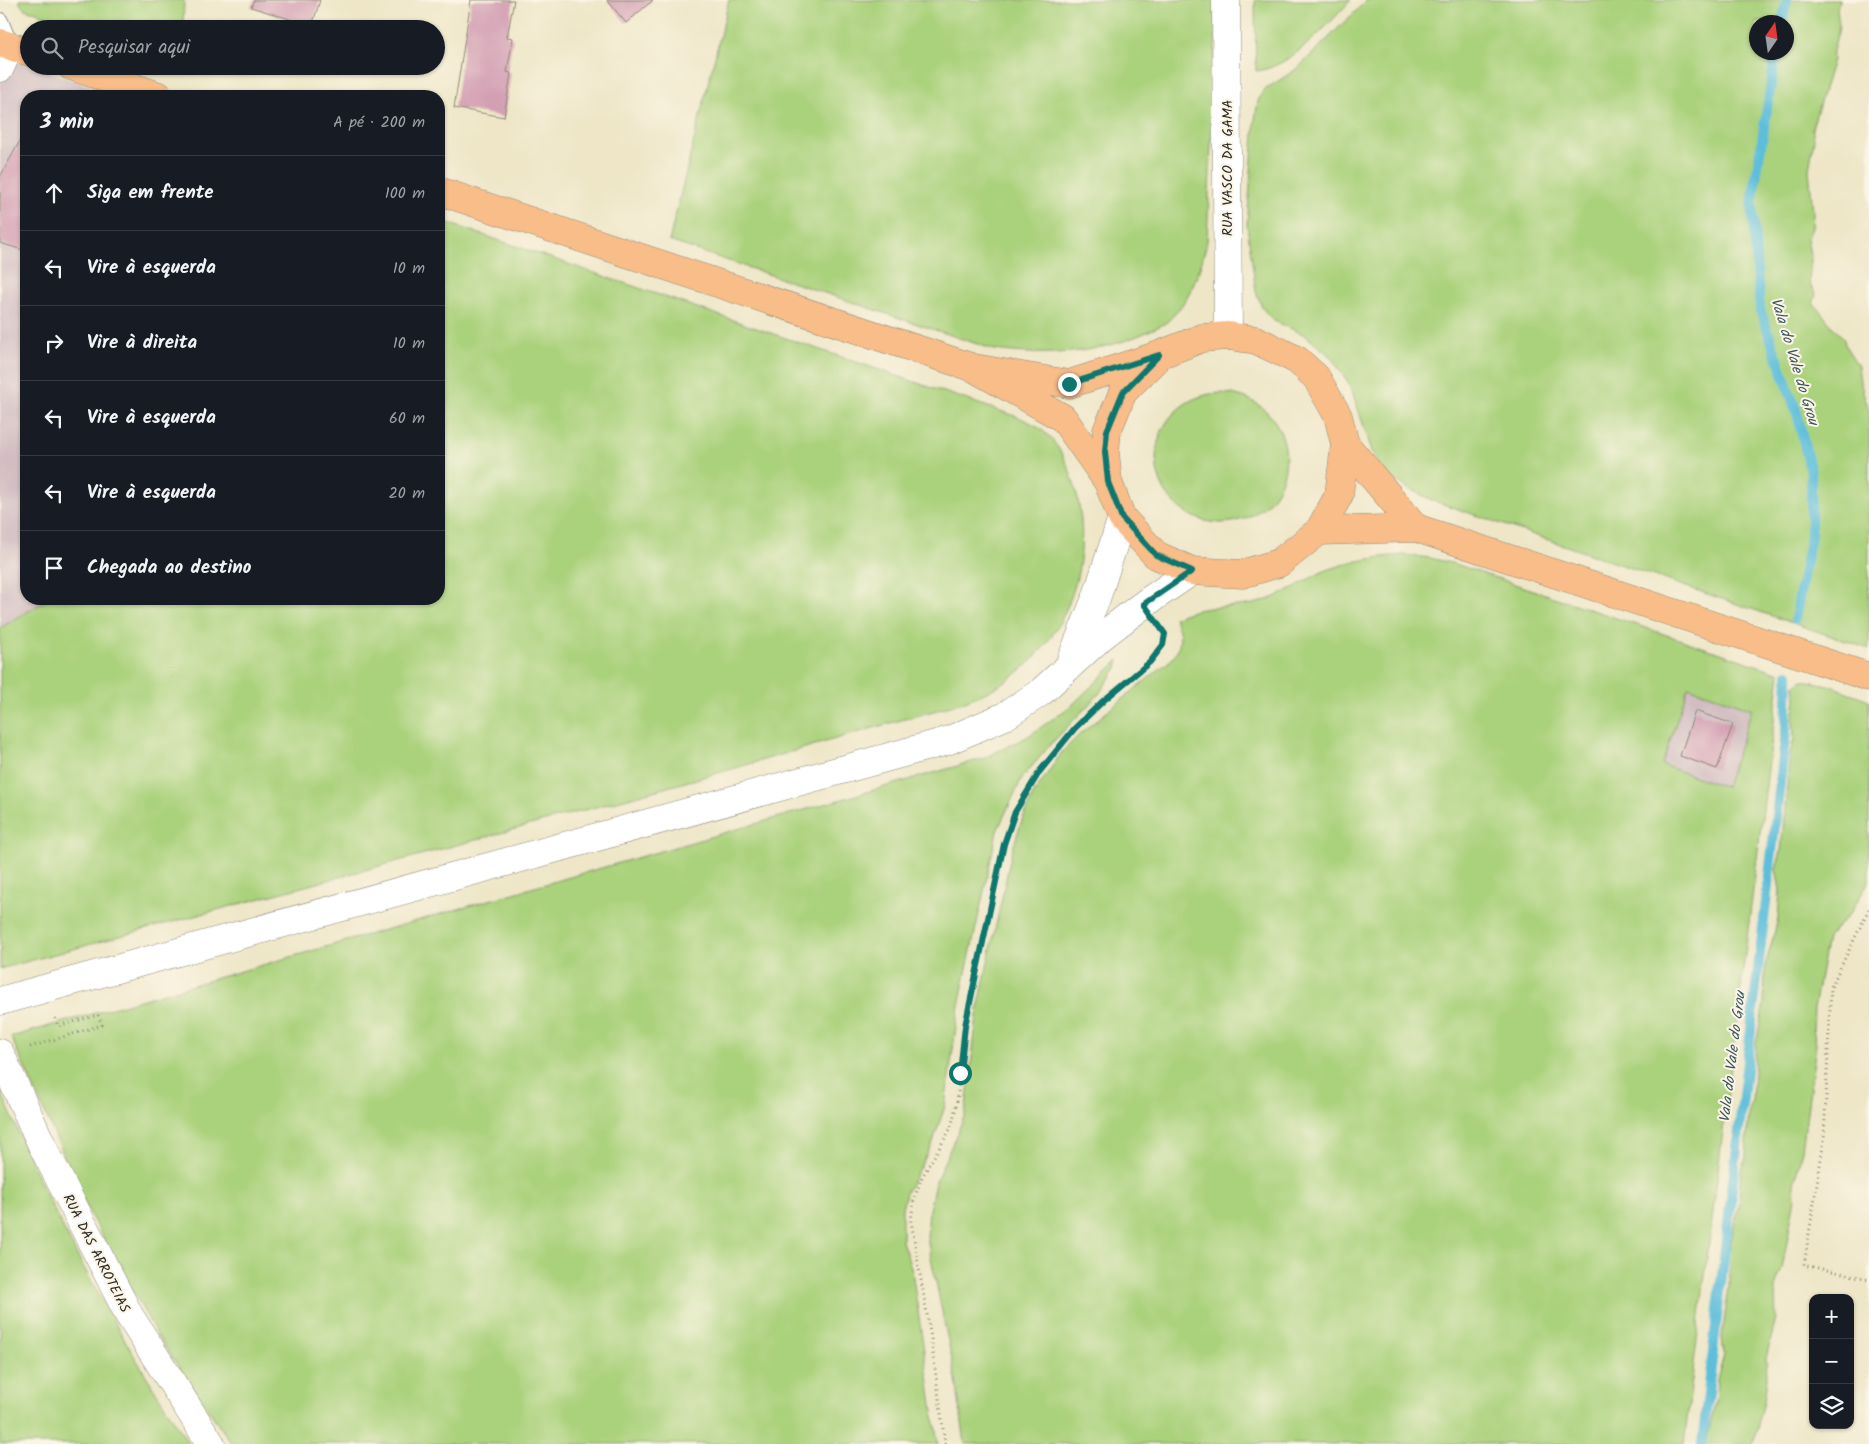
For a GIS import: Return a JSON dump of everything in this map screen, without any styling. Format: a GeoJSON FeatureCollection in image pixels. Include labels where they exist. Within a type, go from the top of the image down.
{"type":"FeatureCollection","features":[{"type":"Feature","properties":{"kind":"main road"},"geometry":{"type":"LineString","coordinates":[[97,75],[141,90]]}},
{"type":"Feature","properties":{"kind":"main road"},"geometry":{"type":"LineString","coordinates":[[445,193],[974,368],[1069,384],[1159,355],[1202,338],[1228,336],[1256,340],[1297,360],[1316,377],[1338,416],[1345,444],[1338,495],[1318,531],[1279,563],[1242,574],[1192,571],[1156,555],[1122,518],[1108,482],[1063,418],[974,368]]}},
{"type":"Feature","properties":{"kind":"main road"},"geometry":{"type":"LineString","coordinates":[[1108,482],[1105,452],[1107,431],[1123,392],[1159,355]]}},
{"type":"Feature","properties":{"kind":"main road"},"geometry":{"type":"LineString","coordinates":[[1345,444],[1416,528]]}},
{"type":"Feature","properties":{"kind":"main road"},"geometry":{"type":"LineString","coordinates":[[1318,531],[1416,528],[1869,677]]}},
{"type":"Feature","properties":{"kind":"street","name":"RUA VASCO DA GAMA"},"geometry":{"type":"LineString","coordinates":[[1226,0],[1228,336]]}},
{"type":"Feature","properties":{"kind":"street"},"geometry":{"type":"LineString","coordinates":[[1070,664],[1102,583],[1122,518]]}},
{"type":"Feature","properties":{"kind":"street"},"geometry":{"type":"LineString","coordinates":[[0,1001],[947,741],[1005,716],[1041,692],[1070,664],[1144,604],[1192,571]]}},
{"type":"Feature","properties":{"kind":"street","name":"RUA DAS ARROTEIAS"},"geometry":{"type":"LineString","coordinates":[[0,1052],[41,1143],[129,1315],[211,1444]]}},
{"type":"Feature","properties":{"kind":"lane"},"geometry":{"type":"LineString","coordinates":[[0,20],[10,52]]}},
{"type":"Feature","properties":{"kind":"path"},"geometry":{"type":"LineString","coordinates":[[945,1444],[931,1338],[914,1250],[911,1221],[914,1199],[922,1177],[951,1128],[958,1102],[965,1026],[1004,844],[1015,812],[1040,771],[1075,728],[1103,701],[1150,662],[1163,645],[1165,634],[1144,604]]}},
{"type":"Feature","properties":{"kind":"path"},"geometry":{"type":"LineString","coordinates":[[1869,908],[1831,987],[1824,1140],[1804,1265],[1869,1279]]}},
{"type":"Feature","properties":{"kind":"path"},"geometry":{"type":"LineString","coordinates":[[58,1026],[98,1015],[102,1025],[61,1037]]}},
{"type":"Feature","properties":{"kind":"shaded area"},"geometry":{"type":"Polygon","coordinates":[[[0,56],[20,63],[20,75],[57,75],[103,90],[20,90],[20,605],[39,605],[0,628],[0,56]]]}},
{"type":"Feature","properties":{"kind":"shaded area"},"geometry":{"type":"Polygon","coordinates":[[[1688,687],[1752,709],[1726,787],[1662,765],[1688,687]]]}},
{"type":"Feature","properties":{"kind":"green space"},"geometry":{"type":"Polygon","coordinates":[[[19,0],[184,0],[183,20],[57,20],[25,9],[19,0]]]}},
{"type":"Feature","properties":{"kind":"green space"},"geometry":{"type":"Polygon","coordinates":[[[729,0],[1217,0],[1207,241],[1194,283],[1177,312],[1165,323],[1149,331],[1112,345],[1093,349],[1054,353],[995,350],[669,241],[729,0]]]}},
{"type":"Feature","properties":{"kind":"green space"},"geometry":{"type":"Polygon","coordinates":[[[1255,0],[1351,0],[1320,33],[1295,54],[1269,68],[1256,71],[1255,0]]]}},
{"type":"Feature","properties":{"kind":"green space"},"geometry":{"type":"Polygon","coordinates":[[[1367,0],[1839,0],[1837,9],[1839,28],[1833,51],[1833,60],[1812,128],[1814,139],[1809,170],[1813,212],[1812,228],[1807,240],[1811,258],[1809,283],[1816,295],[1813,303],[1843,337],[1846,347],[1858,366],[1860,382],[1869,410],[1869,649],[1434,501],[1409,489],[1384,473],[1372,451],[1350,385],[1331,357],[1305,335],[1274,321],[1263,309],[1256,292],[1247,225],[1255,119],[1258,101],[1263,91],[1298,68],[1367,0]]]}},
{"type":"Feature","properties":{"kind":"green space"},"geometry":{"type":"Polygon","coordinates":[[[445,222],[1023,419],[1039,428],[1057,446],[1074,482],[1081,520],[1082,542],[1080,563],[1075,585],[1059,625],[1047,643],[1016,674],[973,698],[942,709],[753,763],[0,969],[0,628],[39,605],[445,605],[445,222]]]}},
{"type":"Feature","properties":{"kind":"green space"},"geometry":{"type":"Polygon","coordinates":[[[1221,393],[1246,397],[1267,412],[1282,433],[1286,458],[1282,483],[1267,504],[1246,519],[1221,523],[1196,519],[1175,504],[1160,483],[1156,458],[1160,433],[1175,412],[1196,397],[1221,393]]]}},
{"type":"Feature","properties":{"kind":"green space"},"geometry":{"type":"Polygon","coordinates":[[[1404,555],[1430,558],[1455,564],[1780,673],[1684,1444],[965,1444],[956,1380],[927,1238],[929,1210],[935,1183],[965,1115],[978,1009],[1012,851],[1033,795],[1062,752],[1081,733],[1172,659],[1178,649],[1180,639],[1174,618],[1204,609],[1262,602],[1280,595],[1332,568],[1363,560],[1404,555]],[[1688,687],[1662,765],[1726,787],[1752,709],[1688,687]]]}},
{"type":"Feature","properties":{"kind":"green space"},"geometry":{"type":"Polygon","coordinates":[[[1119,660],[1117,668],[1098,695],[1051,744],[1022,778],[997,831],[959,1005],[945,1106],[932,1145],[906,1193],[902,1209],[902,1241],[912,1271],[938,1444],[232,1444],[160,1340],[91,1216],[11,1037],[982,759],[1027,737],[1071,706],[1119,660]]]}},
{"type":"Feature","properties":{"kind":"green space"},"geometry":{"type":"Polygon","coordinates":[[[1803,680],[1828,685],[1869,700],[1869,882],[1850,913],[1827,938],[1814,1008],[1813,1029],[1816,1044],[1802,1150],[1794,1184],[1795,1198],[1782,1269],[1775,1287],[1776,1319],[1766,1358],[1767,1378],[1764,1402],[1753,1444],[1706,1444],[1716,1397],[1717,1380],[1724,1355],[1722,1337],[1729,1286],[1731,1242],[1739,1201],[1741,1172],[1746,1158],[1756,1043],[1764,1004],[1765,967],[1778,919],[1780,890],[1776,869],[1781,851],[1790,754],[1794,738],[1793,718],[1796,700],[1794,686],[1803,680]]]}},
{"type":"Feature","properties":{"kind":"green space"},"geometry":{"type":"Polygon","coordinates":[[[0,1090],[31,1163],[89,1277],[189,1444],[0,1444],[0,1090]]]}},
{"type":"Feature","properties":{"kind":"building"},"geometry":{"type":"Polygon","coordinates":[[[254,0],[320,0],[314,20],[293,20],[251,7],[254,0]]]}},
{"type":"Feature","properties":{"kind":"building"},"geometry":{"type":"Polygon","coordinates":[[[471,0],[514,0],[507,37],[513,38],[507,72],[511,73],[504,117],[454,108],[471,0]]]}},
{"type":"Feature","properties":{"kind":"building"},"geometry":{"type":"Polygon","coordinates":[[[607,0],[653,0],[626,23],[607,0]]]}},
{"type":"Feature","properties":{"kind":"building"},"geometry":{"type":"Polygon","coordinates":[[[20,141],[20,249],[0,243],[0,177],[20,141]]]}},
{"type":"Feature","properties":{"kind":"building"},"geometry":{"type":"Polygon","coordinates":[[[1695,711],[1733,724],[1717,769],[1680,756],[1695,711]]]}},
{"type":"Feature","properties":{"kind":"waterway","name":"Vala do Vale do Grou"},"geometry":{"type":"LineString","coordinates":[[1784,15],[1787,0]]}},
{"type":"Feature","properties":{"kind":"waterway","name":"Vala do Vale do Grou"},"geometry":{"type":"LineString","coordinates":[[1775,60],[1752,203],[1760,309],[1797,413],[1811,473],[1811,535],[1795,619]]}},
{"type":"Feature","properties":{"kind":"waterway","name":"Vala do Vale do Grou"},"geometry":{"type":"LineString","coordinates":[[1702,1444],[1786,732],[1788,674]]}},
{"type":"Feature","properties":{"kind":"route"},"geometry":{"type":"LineString","coordinates":[[960,1073],[965,1026],[1004,844],[1015,812],[1040,771],[1075,728],[1103,701],[1150,662],[1163,645],[1165,634],[1144,604],[1192,571],[1156,555],[1122,518],[1108,482],[1105,452],[1107,431],[1123,392],[1159,355],[1069,384]]}}]}
